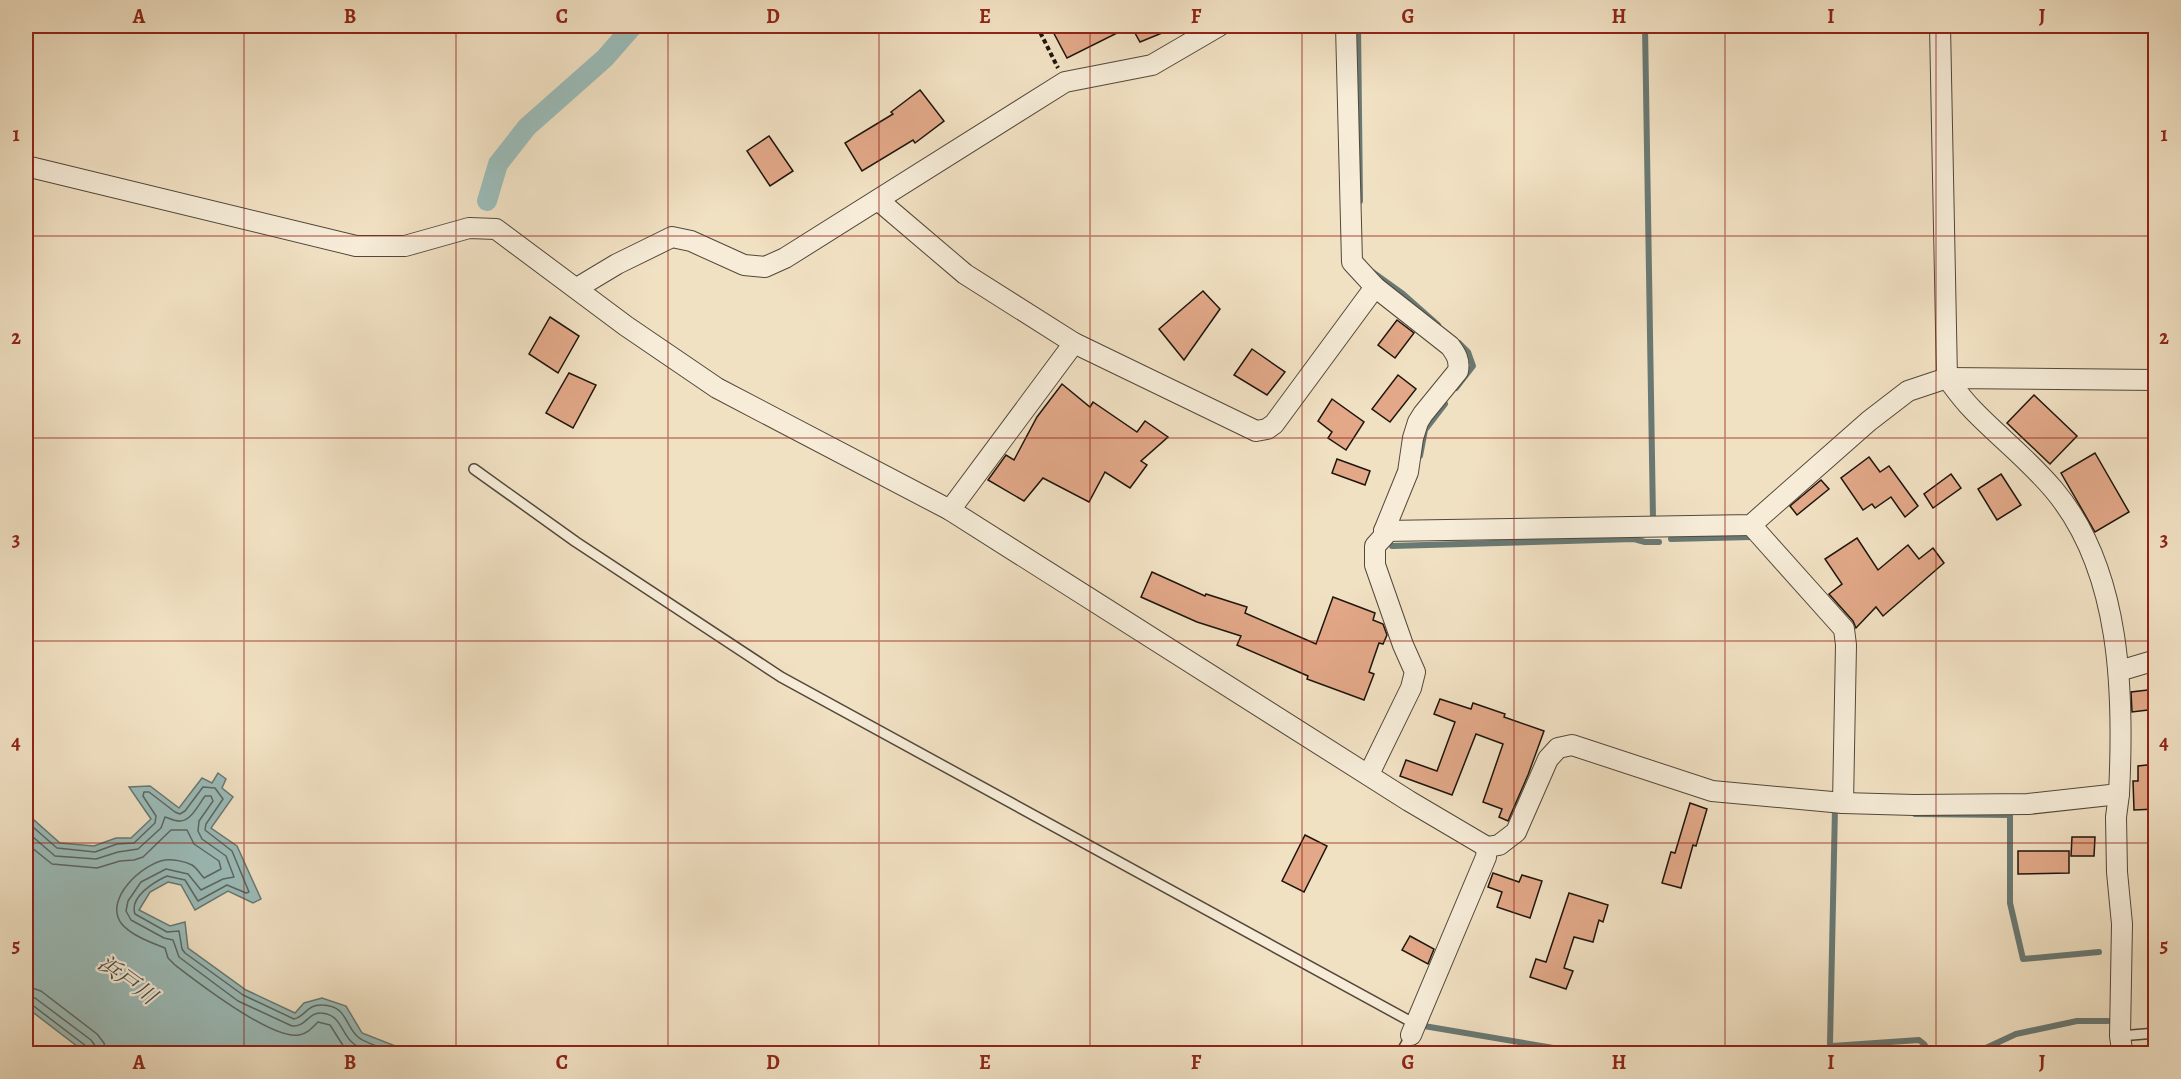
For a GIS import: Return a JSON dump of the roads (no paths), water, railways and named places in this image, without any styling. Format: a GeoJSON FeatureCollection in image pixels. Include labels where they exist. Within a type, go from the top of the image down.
{"type":"FeatureCollection","features":[{"type":"Feature","properties":{"kind":"street"},"geometry":{"type":"LineString","coordinates":[[577,288],[617,264],[672,237],[692,241],[744,265],[765,267],[785,258],[1065,82],[1152,65],[1219,26]]}},
{"type":"Feature","properties":{"kind":"street"},"geometry":{"type":"LineString","coordinates":[[1346,26],[1352,262],[1375,287],[1450,346],[1459,363],[1458,371],[1418,422],[1408,472],[1384,531],[1385,535],[1375,546],[1375,565],[1415,672],[1411,688],[1369,774]]}},
{"type":"Feature","properties":{"kind":"street"},"geometry":{"type":"LineString","coordinates":[[1940,26],[1947,378],[1972,409],[2023,456],[2055,491],[2080,529],[2100,577],[2119,671],[2122,732],[2116,828],[2122,924],[2121,1043]]}},
{"type":"Feature","properties":{"kind":"street"},"geometry":{"type":"LineString","coordinates":[[26,166],[356,246],[405,246],[469,228],[496,229],[626,326],[717,388],[950,510],[1409,801],[1487,847],[1499,845],[1516,832],[1548,759],[1558,748],[1572,745],[1712,791],[1843,803],[2028,804],[2119,794]]}},
{"type":"Feature","properties":{"kind":"street"},"geometry":{"type":"LineString","coordinates":[[878,200],[965,274],[1074,343],[1256,431],[1267,429],[1274,424],[1375,287]]}},
{"type":"Feature","properties":{"kind":"street"},"geometry":{"type":"LineString","coordinates":[[950,510],[1074,343]]}},
{"type":"Feature","properties":{"kind":"street"},"geometry":{"type":"LineString","coordinates":[[1384,531],[1750,525],[1869,421],[1908,391],[1947,378],[2156,380]]}},
{"type":"Feature","properties":{"kind":"street"},"geometry":{"type":"LineString","coordinates":[[1750,525],[1844,629],[1846,645],[1843,803]]}},
{"type":"Feature","properties":{"kind":"street"},"geometry":{"type":"LineString","coordinates":[[2119,671],[2156,660]]}},
{"type":"Feature","properties":{"kind":"street"},"geometry":{"type":"LineString","coordinates":[[1414,1030],[1486,857],[1487,847]]}},
{"type":"Feature","properties":{"kind":"lane"},"geometry":{"type":"LineString","coordinates":[[474,469],[576,542],[781,677],[1414,1030],[1402,1051],[1422,1053]]}},
{"type":"Feature","properties":{"kind":"lane"},"geometry":{"type":"LineString","coordinates":[[2121,1043],[2156,1033]]}},
{"type":"Feature","properties":{"kind":"water","name":"浜戸川"},"geometry":{"type":"Polygon","coordinates":[[[218,773],[226,779],[222,788],[233,797],[211,828],[237,846],[261,899],[253,903],[228,891],[195,910],[181,885],[168,882],[150,892],[139,910],[170,926],[185,922],[188,948],[246,990],[295,1013],[304,1003],[322,998],[346,1006],[362,1033],[413,1053],[86,1053],[26,1007],[26,813],[60,843],[94,846],[116,838],[131,838],[151,819],[129,787],[150,786],[179,808],[202,778],[212,783],[218,773]]]}},
{"type":"Feature","properties":{"kind":"waterway"},"geometry":{"type":"LineString","coordinates":[[487,201],[498,164],[527,127],[605,58],[633,26]]}},
{"type":"Feature","properties":{"kind":"waterway"},"geometry":{"type":"LineString","coordinates":[[1358,26],[1360,201]]}},
{"type":"Feature","properties":{"kind":"waterway"},"geometry":{"type":"LineString","coordinates":[[1645,26],[1653,519]]}},
{"type":"Feature","properties":{"kind":"waterway"},"geometry":{"type":"LineString","coordinates":[[1371,271],[1403,294],[1438,325]]}},
{"type":"Feature","properties":{"kind":"waterway"},"geometry":{"type":"LineString","coordinates":[[1456,388],[1473,366],[1468,352],[1459,343]]}},
{"type":"Feature","properties":{"kind":"waterway"},"geometry":{"type":"LineString","coordinates":[[1420,456],[1425,430],[1445,404]]}},
{"type":"Feature","properties":{"kind":"waterway"},"geometry":{"type":"LineString","coordinates":[[1671,539],[1752,537]]}},
{"type":"Feature","properties":{"kind":"waterway"},"geometry":{"type":"LineString","coordinates":[[1392,546],[1634,539],[1659,542]]}},
{"type":"Feature","properties":{"kind":"waterway"},"geometry":{"type":"LineString","coordinates":[[1835,808],[1830,1044],[1832,1046],[1919,1040],[1930,1054]]}},
{"type":"Feature","properties":{"kind":"waterway"},"geometry":{"type":"LineString","coordinates":[[1915,814],[2010,815],[2010,903],[2023,959],[2099,952]]}},
{"type":"Feature","properties":{"kind":"waterway"},"geometry":{"type":"LineString","coordinates":[[1973,1054],[2016,1034],[2077,1021],[2108,1021]]}},
{"type":"Feature","properties":{"kind":"waterway"},"geometry":{"type":"LineString","coordinates":[[1418,1025],[1589,1054]]}}]}
